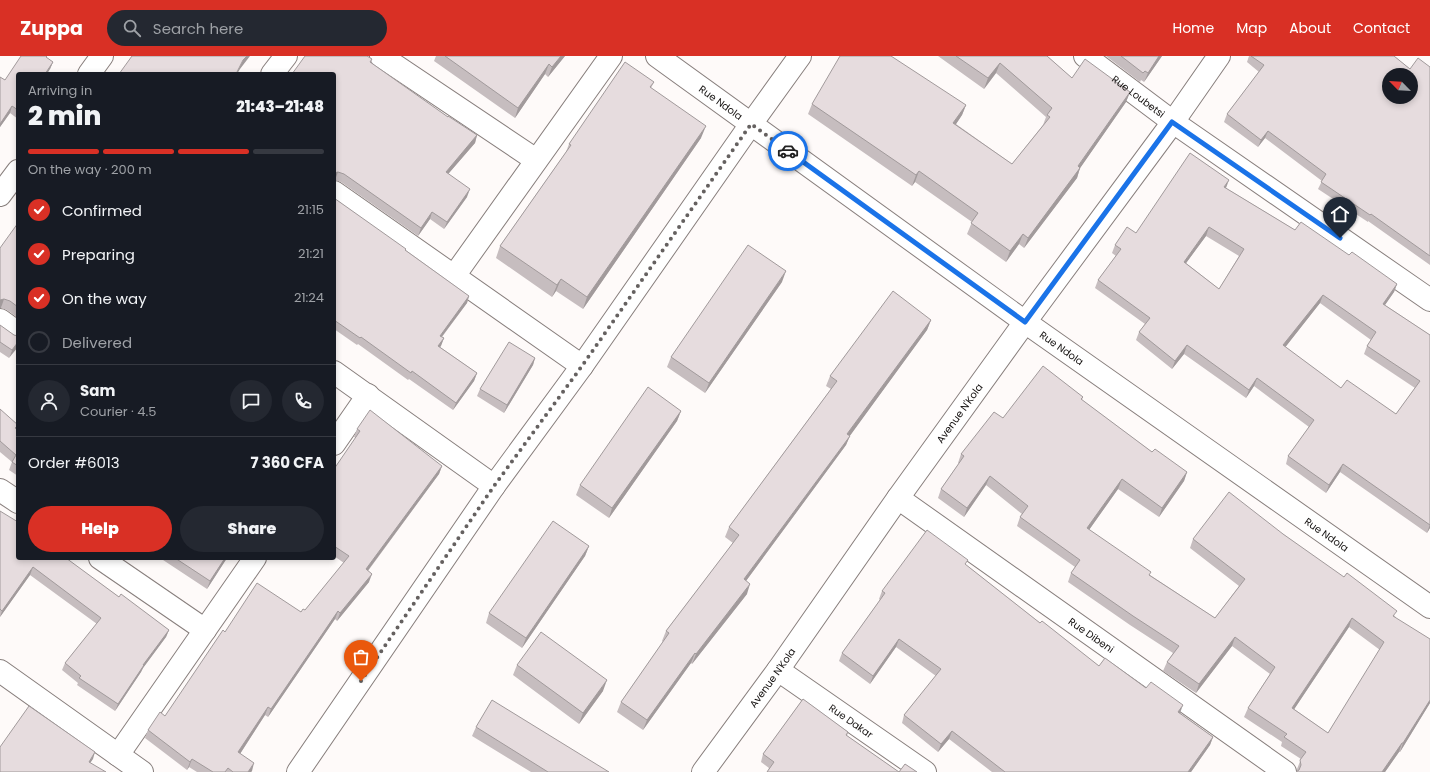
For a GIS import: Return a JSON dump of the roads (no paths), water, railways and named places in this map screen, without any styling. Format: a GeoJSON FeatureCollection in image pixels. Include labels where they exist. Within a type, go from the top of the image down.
{"type":"FeatureCollection","features":[{"type":"Feature","properties":{"kind":"street"},"geometry":{"type":"LineString","coordinates":[[90,72],[102,56]]}},
{"type":"Feature","properties":{"kind":"street"},"geometry":{"type":"LineString","coordinates":[[274,72],[286,56]]}},
{"type":"Feature","properties":{"kind":"street"},"geometry":{"type":"LineString","coordinates":[[381,56],[536,160]]}},
{"type":"Feature","properties":{"kind":"street"},"geometry":{"type":"LineString","coordinates":[[454,276],[611,56]]}},
{"type":"Feature","properties":{"kind":"street","name":"Rue Ndola"},"geometry":{"type":"LineString","coordinates":[[657,56],[1025,322],[1430,607]]}},
{"type":"Feature","properties":{"kind":"street"},"geometry":{"type":"LineString","coordinates":[[298,772],[494,486],[582,366],[800,56]]}},
{"type":"Feature","properties":{"kind":"street","name":"Rue Loubetsi"},"geometry":{"type":"LineString","coordinates":[[1085,56],[1172,122],[1430,300]]}},
{"type":"Feature","properties":{"kind":"street","name":"Avenue N'Kola"},"geometry":{"type":"LineString","coordinates":[[703,772],[778,670],[898,498],[1219,56]]}},
{"type":"Feature","properties":{"kind":"street"},"geometry":{"type":"LineString","coordinates":[[0,195],[16,174]]}},
{"type":"Feature","properties":{"kind":"street"},"geometry":{"type":"LineString","coordinates":[[336,193],[582,366]]}},
{"type":"Feature","properties":{"kind":"street"},"geometry":{"type":"LineString","coordinates":[[0,320],[16,332]]}},
{"type":"Feature","properties":{"kind":"street"},"geometry":{"type":"LineString","coordinates":[[336,373],[494,486]]}},
{"type":"Feature","properties":{"kind":"street"},"geometry":{"type":"LineString","coordinates":[[336,441],[368,395]]}},
{"type":"Feature","properties":{"kind":"street"},"geometry":{"type":"LineString","coordinates":[[0,490],[16,501]]}},
{"type":"Feature","properties":{"kind":"street","name":"Rue Dibeni"},"geometry":{"type":"LineString","coordinates":[[898,498],[1285,772]]}},
{"type":"Feature","properties":{"kind":"street"},"geometry":{"type":"LineString","coordinates":[[103,560],[205,630]]}},
{"type":"Feature","properties":{"kind":"street"},"geometry":{"type":"LineString","coordinates":[[118,755],[254,560]]}},
{"type":"Feature","properties":{"kind":"street","name":"Rue Dakar"},"geometry":{"type":"LineString","coordinates":[[778,670],[925,772]]}},
{"type":"Feature","properties":{"kind":"street"},"geometry":{"type":"LineString","coordinates":[[0,671],[142,772]]}}]}
